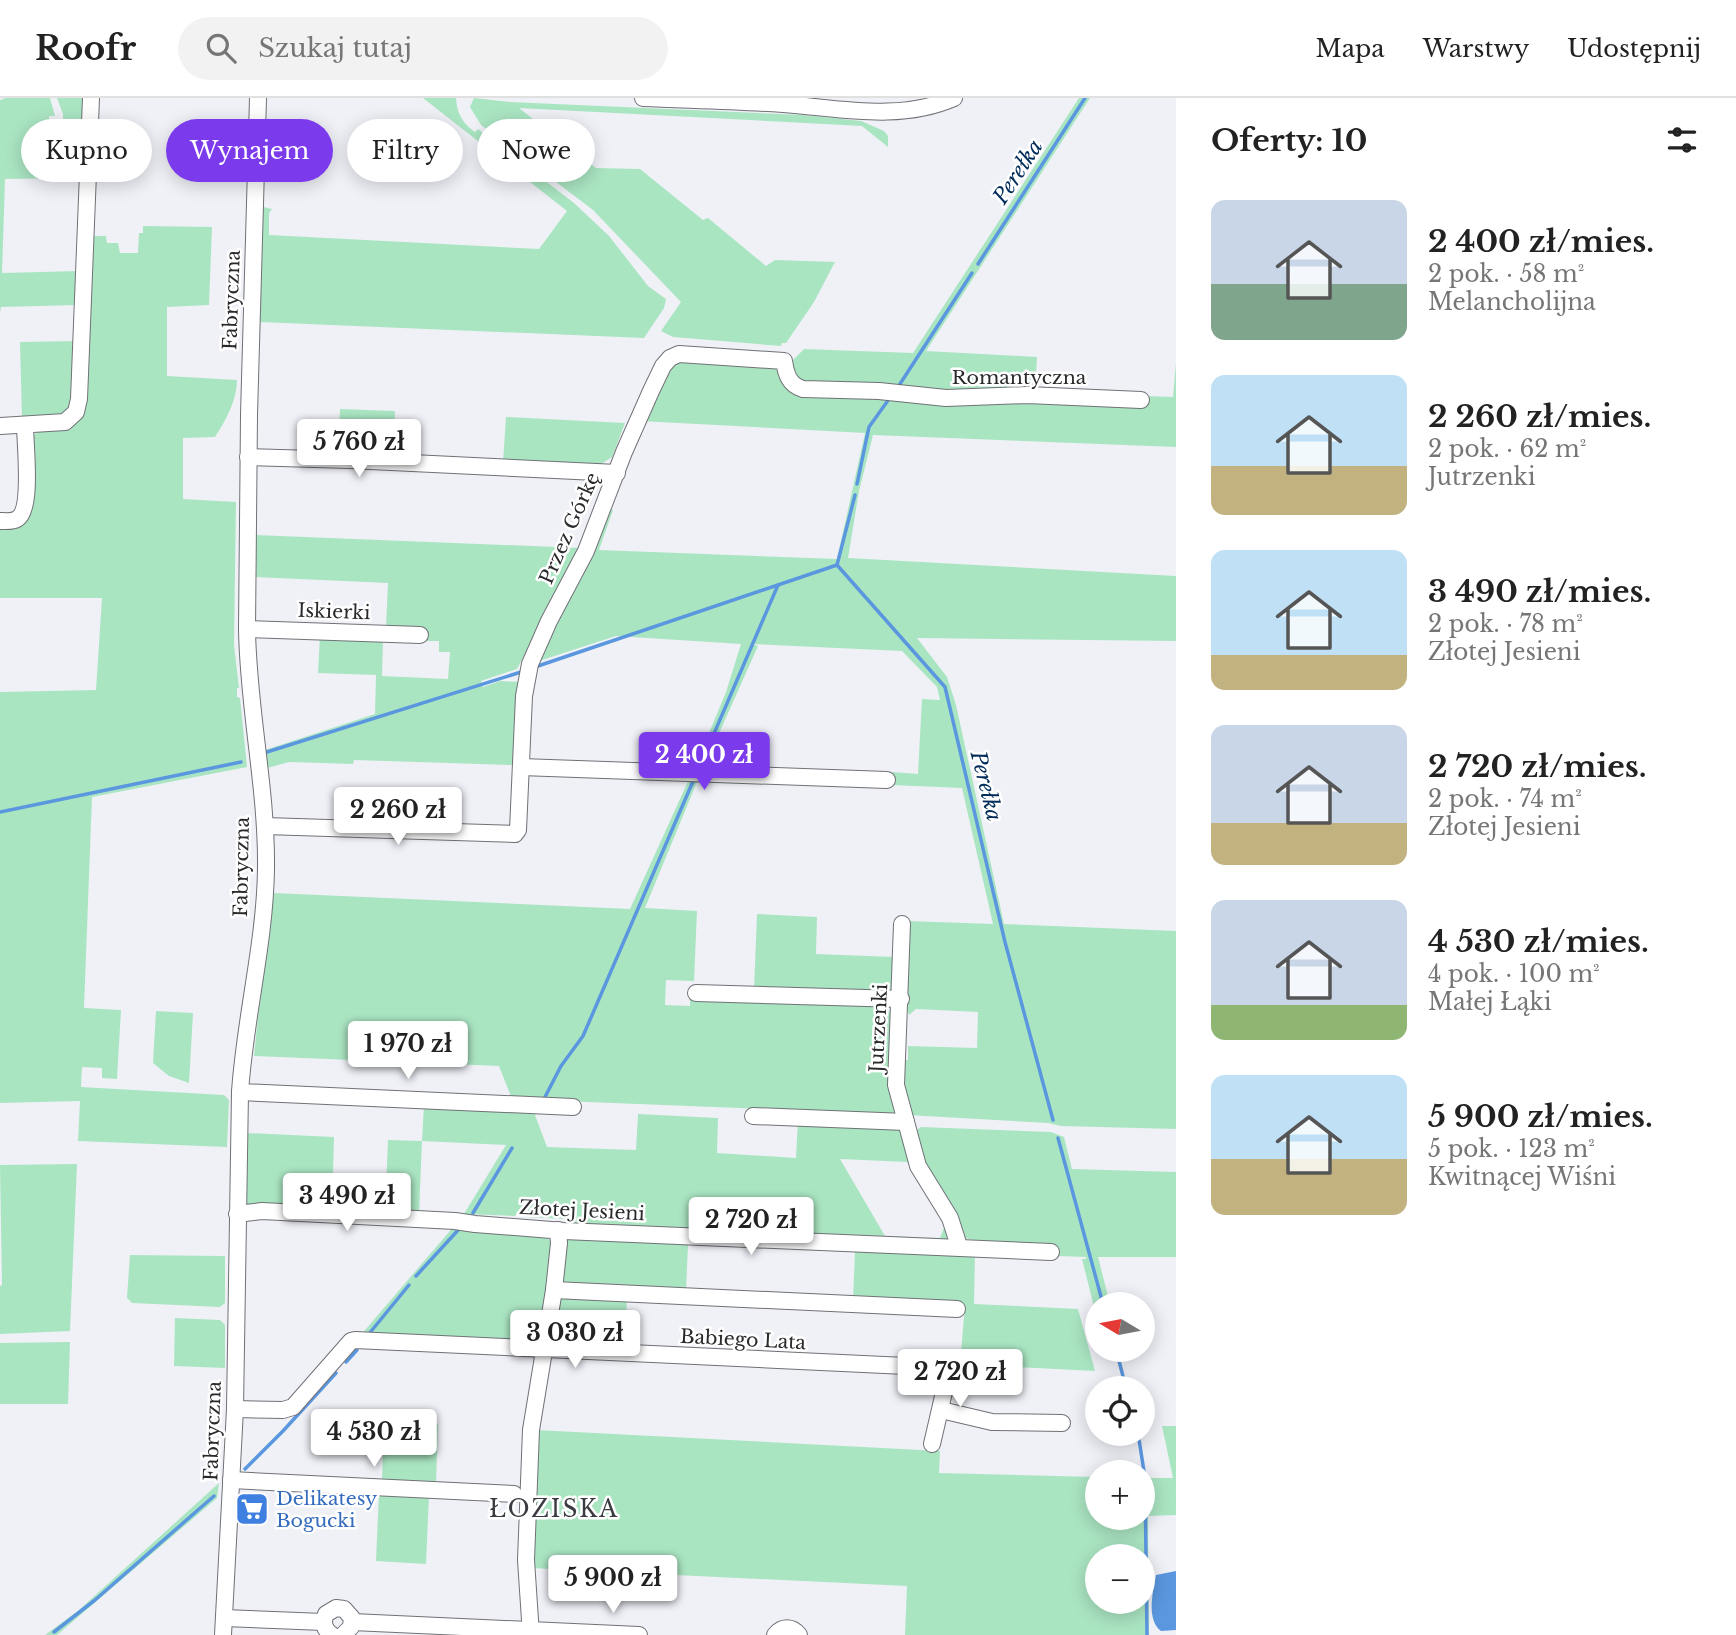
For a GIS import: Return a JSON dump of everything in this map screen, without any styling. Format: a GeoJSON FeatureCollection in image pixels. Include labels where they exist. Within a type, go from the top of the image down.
{"type":"FeatureCollection","features":[{"type":"Feature","properties":{"kind":"street"},"geometry":{"type":"LineString","coordinates":[[0,426],[65,422],[76,412],[79,399],[91,98]]}},
{"type":"Feature","properties":{"kind":"street","name":"Fabryczna"},"geometry":{"type":"LineString","coordinates":[[223,1635],[235,1409],[240,1092],[243,1048],[266,893],[265,826],[247,629],[248,457],[258,98]]}},
{"type":"Feature","properties":{"kind":"street"},"geometry":{"type":"LineString","coordinates":[[643,98],[887,112],[926,108],[954,98]]}},
{"type":"Feature","properties":{"kind":"street","name":"Przez Górkę"},"geometry":{"type":"LineString","coordinates":[[265,826],[515,834],[520,825],[524,695],[530,664],[586,551],[624,452],[663,366],[670,358],[679,355],[784,360]]}},
{"type":"Feature","properties":{"kind":"street","name":"Romantyczna"},"geometry":{"type":"LineString","coordinates":[[784,360],[785,373],[792,383],[803,389],[878,391],[946,398],[1027,395],[1141,400]]}},
{"type":"Feature","properties":{"kind":"street"},"geometry":{"type":"LineString","coordinates":[[0,521],[14,521],[26,506],[25,425]]}},
{"type":"Feature","properties":{"kind":"street"},"geometry":{"type":"LineString","coordinates":[[248,457],[617,473]]}},
{"type":"Feature","properties":{"kind":"street","name":"Iskierki"},"geometry":{"type":"LineString","coordinates":[[247,629],[419,635]]}},
{"type":"Feature","properties":{"kind":"street"},"geometry":{"type":"LineString","coordinates":[[521,767],[887,780]]}},
{"type":"Feature","properties":{"kind":"street","name":"Jutrzenki"},"geometry":{"type":"LineString","coordinates":[[902,924],[896,1085],[918,1166],[950,1219],[959,1246]]}},
{"type":"Feature","properties":{"kind":"street"},"geometry":{"type":"LineString","coordinates":[[696,993],[901,999]]}},
{"type":"Feature","properties":{"kind":"street"},"geometry":{"type":"LineString","coordinates":[[240,1092],[573,1107]]}},
{"type":"Feature","properties":{"kind":"street"},"geometry":{"type":"LineString","coordinates":[[753,1116],[906,1122]]}},
{"type":"Feature","properties":{"kind":"street","name":"Złotej Jesieni"},"geometry":{"type":"LineString","coordinates":[[237,1214],[262,1211],[316,1213],[558,1230],[1051,1252]]}},
{"type":"Feature","properties":{"kind":"street"},"geometry":{"type":"LineString","coordinates":[[531,1633],[526,1560],[530,1434],[554,1290],[558,1230]]}},
{"type":"Feature","properties":{"kind":"street"},"geometry":{"type":"LineString","coordinates":[[554,1290],[957,1308]]}},
{"type":"Feature","properties":{"kind":"street","name":"Babiego Lata"},"geometry":{"type":"LineString","coordinates":[[235,1409],[283,1410],[293,1407],[351,1341],[927,1367],[946,1374],[947,1386],[932,1444]]}},
{"type":"Feature","properties":{"kind":"street"},"geometry":{"type":"LineString","coordinates":[[941,1410],[992,1422],[1062,1423]]}},
{"type":"Feature","properties":{"kind":"street"},"geometry":{"type":"LineString","coordinates":[[231,1480],[514,1494]]}},
{"type":"Feature","properties":{"kind":"street"},"geometry":{"type":"LineString","coordinates":[[224,1618],[328,1628],[326,1614],[336,1608],[348,1612],[348,1629],[639,1635]]}},
{"type":"Feature","properties":{"kind":"street"},"geometry":{"type":"LineString","coordinates":[[775,1635],[779,1630],[788,1628],[799,1635]]}},
{"type":"Feature","properties":{"kind":"green space"},"geometry":{"type":"Polygon","coordinates":[[[50,98],[55,116],[49,116],[49,119],[21,119],[21,179],[5,179],[2,273],[79,271],[77,305],[1,307],[0,313],[0,100],[50,98]]]}},
{"type":"Feature","properties":{"kind":"green space"},"geometry":{"type":"Polygon","coordinates":[[[57,98],[86,98],[85,119],[63,119],[57,98]]]}},
{"type":"Feature","properties":{"kind":"green space"},"geometry":{"type":"Polygon","coordinates":[[[423,98],[456,98],[462,119],[450,119],[423,98]]]}},
{"type":"Feature","properties":{"kind":"green space"},"geometry":{"type":"Polygon","coordinates":[[[474,98],[510,102],[803,115],[861,121],[884,131],[888,136],[888,147],[862,126],[519,108],[533,119],[477,119],[470,107],[474,98]]]}},
{"type":"Feature","properties":{"kind":"green space"},"geometry":{"type":"Polygon","coordinates":[[[1079,98],[1090,98],[926,351],[1037,357],[1035,391],[920,393],[794,383],[789,371],[792,361],[804,349],[913,353],[1079,98]]]}},
{"type":"Feature","properties":{"kind":"green space"},"geometry":{"type":"Polygon","coordinates":[[[463,120],[470,129],[475,132],[477,130],[477,140],[463,129],[463,120]]]}},
{"type":"Feature","properties":{"kind":"green space"},"geometry":{"type":"Polygon","coordinates":[[[595,167],[640,169],[703,220],[708,218],[766,266],[775,260],[835,262],[814,302],[786,343],[781,346],[673,337],[661,331],[681,302],[593,210],[556,182],[595,182],[595,167]]]}},
{"type":"Feature","properties":{"kind":"green space"},"geometry":{"type":"Polygon","coordinates":[[[530,182],[547,182],[574,203],[609,236],[648,286],[666,299],[664,308],[644,338],[260,322],[263,207],[272,209],[269,213],[269,235],[539,249],[567,211],[530,182]]]}},
{"type":"Feature","properties":{"kind":"green space"},"geometry":{"type":"Polygon","coordinates":[[[143,226],[212,227],[209,305],[167,307],[167,376],[237,380],[233,402],[215,437],[183,438],[183,499],[236,502],[234,645],[239,688],[237,697],[240,698],[247,767],[92,797],[84,1008],[121,1010],[117,1079],[102,1078],[102,1068],[82,1067],[81,1087],[224,1095],[229,1100],[227,1147],[78,1141],[80,1101],[0,1103],[0,692],[96,690],[102,598],[0,598],[0,526],[12,526],[33,435],[40,431],[70,430],[82,411],[91,236],[106,236],[107,243],[118,243],[120,253],[138,253],[139,233],[143,233],[143,226]]]}},
{"type":"Feature","properties":{"kind":"green space"},"geometry":{"type":"Polygon","coordinates":[[[75,341],[73,401],[69,408],[52,418],[22,419],[20,342],[75,341]]]}},
{"type":"Feature","properties":{"kind":"green space"},"geometry":{"type":"Polygon","coordinates":[[[677,359],[778,368],[785,384],[885,394],[895,400],[988,405],[1032,400],[1173,397],[1176,363],[1176,447],[873,435],[859,491],[848,558],[1176,576],[1176,641],[917,638],[947,677],[956,705],[1004,924],[1176,931],[1176,1129],[1061,1126],[907,1115],[900,1060],[908,1060],[908,1046],[977,1048],[978,1012],[916,1009],[909,1015],[906,1005],[907,921],[993,924],[962,788],[891,785],[892,772],[918,774],[922,699],[940,700],[937,687],[902,651],[752,644],[758,646],[704,767],[695,767],[726,692],[741,644],[616,636],[536,662],[574,592],[607,507],[613,510],[599,550],[837,559],[865,433],[640,421],[659,382],[677,359]]]}},
{"type":"Feature","properties":{"kind":"green space"},"geometry":{"type":"Polygon","coordinates":[[[340,409],[395,411],[393,458],[338,455],[340,409]]]}},
{"type":"Feature","properties":{"kind":"green space"},"geometry":{"type":"Polygon","coordinates":[[[506,417],[625,423],[612,457],[600,465],[503,462],[506,417]]]}},
{"type":"Feature","properties":{"kind":"green space"},"geometry":{"type":"Polygon","coordinates":[[[255,535],[580,548],[517,669],[481,681],[483,687],[500,681],[521,682],[517,761],[511,765],[354,760],[353,764],[289,762],[267,768],[265,750],[375,714],[376,675],[318,673],[320,636],[383,639],[382,676],[448,679],[450,652],[439,652],[439,641],[423,641],[386,628],[388,583],[255,577],[255,535]]]}},
{"type":"Feature","properties":{"kind":"green space"},"geometry":{"type":"Polygon","coordinates":[[[690,777],[699,777],[645,908],[697,911],[694,981],[666,980],[665,1005],[690,1006],[690,999],[885,1007],[893,1015],[894,1114],[512,1099],[499,1066],[254,1056],[266,939],[274,893],[630,909],[690,777]]]}},
{"type":"Feature","properties":{"kind":"green space"},"geometry":{"type":"Polygon","coordinates":[[[757,914],[817,917],[816,954],[895,957],[894,988],[888,994],[754,990],[757,914]]]}},
{"type":"Feature","properties":{"kind":"green space"},"geometry":{"type":"Polygon","coordinates":[[[156,1011],[193,1013],[189,1083],[169,1076],[153,1063],[156,1011]]]}},
{"type":"Feature","properties":{"kind":"green space"},"geometry":{"type":"Polygon","coordinates":[[[424,1105],[538,1110],[535,1115],[547,1147],[636,1150],[638,1114],[718,1118],[717,1153],[796,1158],[798,1121],[899,1127],[950,1234],[948,1241],[886,1239],[885,1236],[571,1224],[567,1219],[526,1217],[524,1213],[517,1213],[515,1216],[464,1214],[506,1145],[422,1141],[424,1105]],[[840,1159],[885,1236],[940,1238],[945,1225],[907,1162],[840,1159]]]}},
{"type":"Feature","properties":{"kind":"green space"},"geometry":{"type":"Polygon","coordinates":[[[921,1127],[1051,1132],[1064,1137],[1072,1169],[1176,1172],[1176,1257],[1098,1257],[1107,1292],[1090,1292],[1082,1259],[1086,1257],[1057,1256],[1055,1244],[977,1241],[965,1238],[920,1163],[912,1133],[921,1127]]]}},
{"type":"Feature","properties":{"kind":"green space"},"geometry":{"type":"Polygon","coordinates":[[[246,1133],[334,1137],[332,1209],[246,1206],[246,1133]]]}},
{"type":"Feature","properties":{"kind":"green space"},"geometry":{"type":"Polygon","coordinates":[[[388,1140],[422,1141],[419,1214],[385,1211],[388,1140]]]}},
{"type":"Feature","properties":{"kind":"green space"},"geometry":{"type":"Polygon","coordinates":[[[77,1164],[70,1331],[0,1334],[0,1165],[77,1164]]]}},
{"type":"Feature","properties":{"kind":"green space"},"geometry":{"type":"Polygon","coordinates":[[[455,1225],[465,1228],[464,1231],[546,1236],[551,1242],[553,1254],[538,1344],[360,1336],[455,1225]]]}},
{"type":"Feature","properties":{"kind":"green space"},"geometry":{"type":"Polygon","coordinates":[[[564,1237],[688,1244],[686,1291],[560,1286],[564,1237]]]}},
{"type":"Feature","properties":{"kind":"green space"},"geometry":{"type":"Polygon","coordinates":[[[855,1251],[975,1252],[974,1304],[1078,1309],[1085,1335],[1085,1362],[1093,1362],[1095,1371],[960,1364],[965,1305],[853,1300],[855,1251]]]}},
{"type":"Feature","properties":{"kind":"green space"},"geometry":{"type":"Polygon","coordinates":[[[130,1255],[225,1256],[225,1303],[220,1307],[132,1303],[127,1298],[130,1255]]]}},
{"type":"Feature","properties":{"kind":"green space"},"geometry":{"type":"Polygon","coordinates":[[[558,1294],[627,1296],[625,1349],[550,1345],[558,1294]]]}},
{"type":"Feature","properties":{"kind":"green space"},"geometry":{"type":"Polygon","coordinates":[[[175,1318],[220,1320],[225,1325],[225,1368],[174,1366],[175,1318]]]}},
{"type":"Feature","properties":{"kind":"green space"},"geometry":{"type":"Polygon","coordinates":[[[70,1342],[68,1404],[0,1404],[0,1343],[70,1342]]]}},
{"type":"Feature","properties":{"kind":"green space"},"geometry":{"type":"Polygon","coordinates":[[[384,1421],[438,1424],[436,1483],[382,1481],[384,1421]]]}},
{"type":"Feature","properties":{"kind":"green space"},"geometry":{"type":"Polygon","coordinates":[[[1162,1426],[1176,1426],[1176,1515],[1155,1516],[1155,1478],[1173,1478],[1162,1426]]]}},
{"type":"Feature","properties":{"kind":"green space"},"geometry":{"type":"Polygon","coordinates":[[[536,1430],[940,1451],[939,1473],[1085,1477],[1085,1530],[1148,1530],[1148,1544],[1085,1544],[1085,1614],[1149,1614],[1149,1635],[905,1635],[907,1586],[531,1568],[536,1430]]]}},
{"type":"Feature","properties":{"kind":"green space"},"geometry":{"type":"Polygon","coordinates":[[[219,1483],[217,1498],[57,1635],[45,1635],[79,1610],[219,1483]]]}},
{"type":"Feature","properties":{"kind":"green space"},"geometry":{"type":"Polygon","coordinates":[[[379,1493],[429,1496],[426,1564],[376,1561],[379,1493]]]}},
{"type":"Feature","properties":{"kind":"water"},"geometry":{"type":"Polygon","coordinates":[[[1176,1571],[1176,1630],[1161,1631],[1153,1620],[1156,1575],[1176,1571]]]}},
{"type":"Feature","properties":{"kind":"waterway","name":"Perełka"},"geometry":{"type":"LineString","coordinates":[[978,264],[1085,98]]}},
{"type":"Feature","properties":{"kind":"waterway","name":"Perełka"},"geometry":{"type":"LineString","coordinates":[[898,387],[972,273]]}},
{"type":"Feature","properties":{"kind":"waterway","name":"Perełka"},"geometry":{"type":"LineString","coordinates":[[857,484],[869,427],[889,399]]}},
{"type":"Feature","properties":{"kind":"waterway","name":"Perełka"},"geometry":{"type":"LineString","coordinates":[[855,495],[837,565],[945,687],[1005,942],[1053,1120]]}},
{"type":"Feature","properties":{"kind":"waterway"},"geometry":{"type":"LineString","coordinates":[[535,667],[837,565]]}},
{"type":"Feature","properties":{"kind":"waterway"},"geometry":{"type":"LineString","coordinates":[[700,766],[778,585]]}},
{"type":"Feature","properties":{"kind":"waterway"},"geometry":{"type":"LineString","coordinates":[[267,752],[521,672]]}},
{"type":"Feature","properties":{"kind":"waterway"},"geometry":{"type":"LineString","coordinates":[[0,812],[241,762]]}},
{"type":"Feature","properties":{"kind":"waterway"},"geometry":{"type":"LineString","coordinates":[[545,1097],[561,1066],[583,1036],[694,779]]}},
{"type":"Feature","properties":{"kind":"waterway","name":"Perełka"},"geometry":{"type":"LineString","coordinates":[[1058,1138],[1100,1292]]}},
{"type":"Feature","properties":{"kind":"waterway"},"geometry":{"type":"LineString","coordinates":[[473,1213],[512,1148]]}},
{"type":"Feature","properties":{"kind":"waterway"},"geometry":{"type":"LineString","coordinates":[[416,1276],[460,1228]]}},
{"type":"Feature","properties":{"kind":"waterway"},"geometry":{"type":"LineString","coordinates":[[368,1335],[409,1285]]}},
{"type":"Feature","properties":{"kind":"waterway"},"geometry":{"type":"LineString","coordinates":[[346,1362],[357,1350]]}},
{"type":"Feature","properties":{"kind":"waterway","name":"Perełka"},"geometry":{"type":"LineString","coordinates":[[1119,1362],[1123,1376]]}},
{"type":"Feature","properties":{"kind":"waterway"},"geometry":{"type":"LineString","coordinates":[[245,1469],[336,1373]]}},
{"type":"Feature","properties":{"kind":"waterway","name":"Perełka"},"geometry":{"type":"LineString","coordinates":[[1140,1446],[1145,1478],[1147,1635]]}},
{"type":"Feature","properties":{"kind":"waterway"},"geometry":{"type":"LineString","coordinates":[[54,1632],[95,1600],[214,1496]]}},
{"type":"Feature","properties":{"kind":"place","name":"Delikatesy Bogucki"},"geometry":{"type":"Point","coordinates":[252,1509]}},
{"type":"Feature","properties":{"kind":"district","name":"ŁOZISKA"},"geometry":{"type":"Point","coordinates":[554,1509]}}]}
